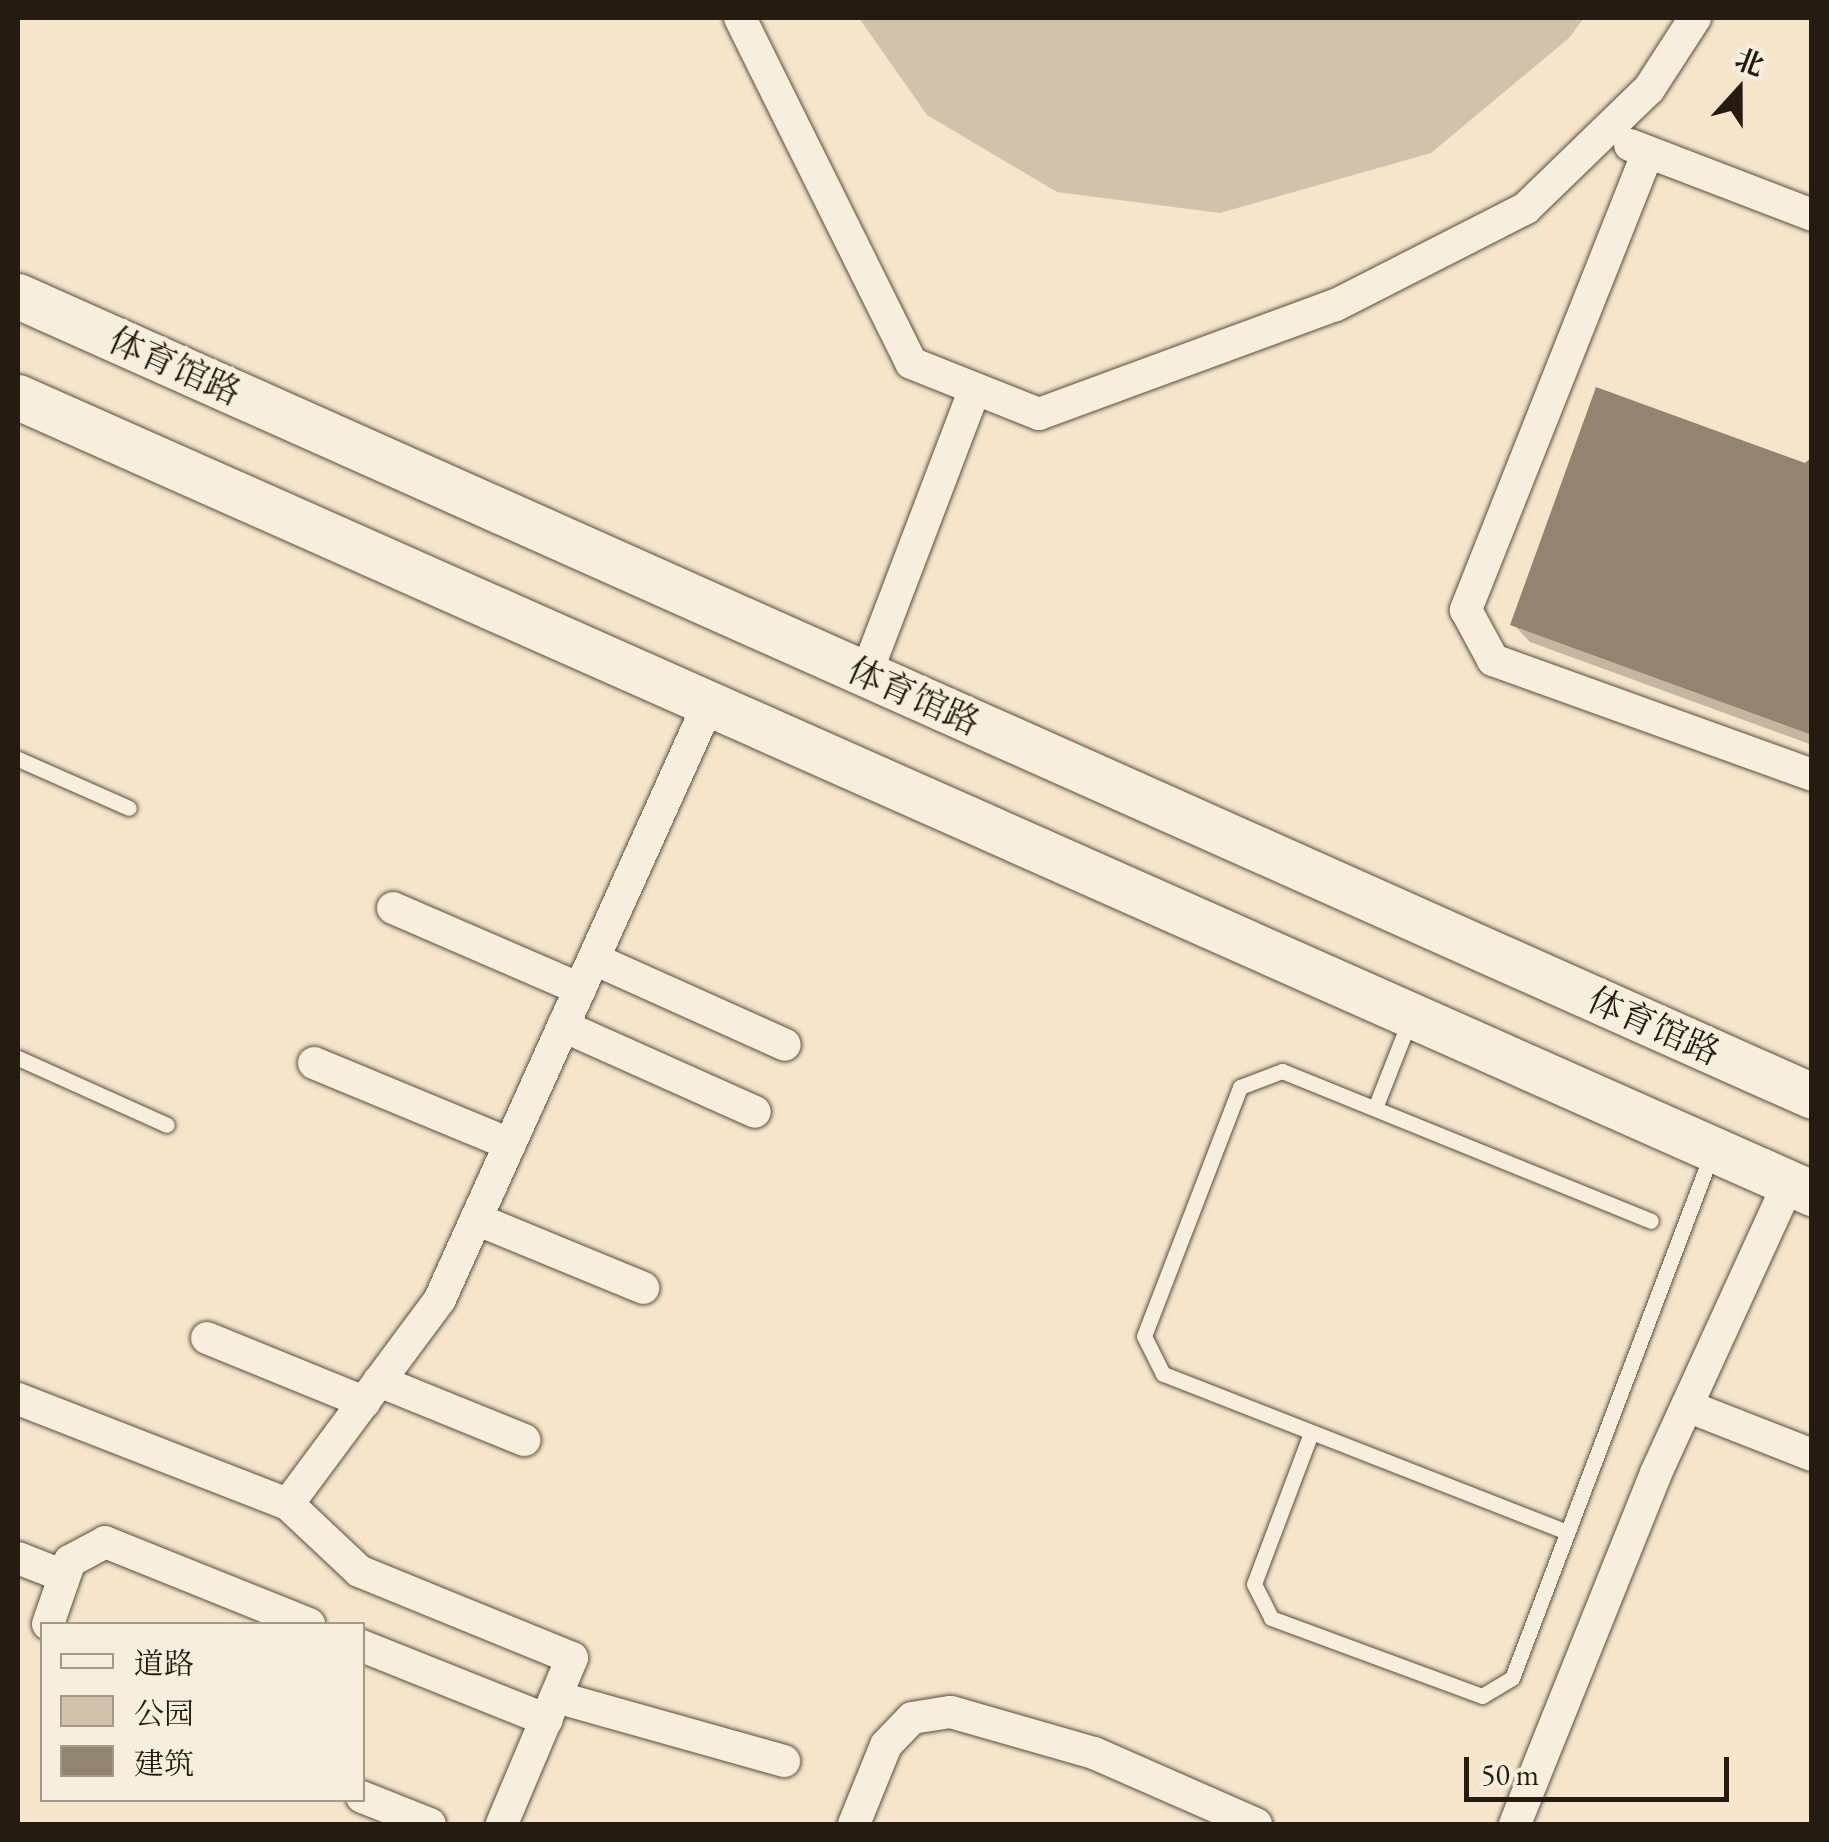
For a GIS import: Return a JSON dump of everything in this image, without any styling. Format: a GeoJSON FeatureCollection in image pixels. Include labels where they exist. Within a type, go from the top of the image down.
{"type":"FeatureCollection","features":[{"type":"Feature","properties":{"kind":"main road","name":"体育馆路"},"geometry":{"type":"LineString","coordinates":[[18,296],[1812,1096]]}},
{"type":"Feature","properties":{"kind":"main road"},"geometry":{"type":"LineString","coordinates":[[18,397],[1800,1188]]}},
{"type":"Feature","properties":{"kind":"street"},"geometry":{"type":"LineString","coordinates":[[740,18],[911,363],[1039,414],[1336,304],[1526,208],[1649,89],[1695,18]]}},
{"type":"Feature","properties":{"kind":"street"},"geometry":{"type":"LineString","coordinates":[[1602,134],[1812,214]]}},
{"type":"Feature","properties":{"kind":"street"},"geometry":{"type":"LineString","coordinates":[[1648,152],[1466,610],[1493,660],[1812,775]]}},
{"type":"Feature","properties":{"kind":"street"},"geometry":{"type":"LineString","coordinates":[[866,674],[975,388]]}},
{"type":"Feature","properties":{"kind":"street"},"geometry":{"type":"LineString","coordinates":[[288,1504],[440,1299],[709,703]]}},
{"type":"Feature","properties":{"kind":"street"},"geometry":{"type":"LineString","coordinates":[[392,908],[580,989]]}},
{"type":"Feature","properties":{"kind":"street"},"geometry":{"type":"LineString","coordinates":[[594,959],[785,1044]]}},
{"type":"Feature","properties":{"kind":"street"},"geometry":{"type":"LineString","coordinates":[[563,1026],[755,1112]]}},
{"type":"Feature","properties":{"kind":"street"},"geometry":{"type":"LineString","coordinates":[[314,1062],[510,1144]]}},
{"type":"Feature","properties":{"kind":"street"},"geometry":{"type":"LineString","coordinates":[[1516,1824],[1687,1406],[1800,1188]]}},
{"type":"Feature","properties":{"kind":"street"},"geometry":{"type":"LineString","coordinates":[[476,1219],[643,1288]]}},
{"type":"Feature","properties":{"kind":"street"},"geometry":{"type":"LineString","coordinates":[[207,1338],[524,1440]]}},
{"type":"Feature","properties":{"kind":"street"},"geometry":{"type":"LineString","coordinates":[[18,1399],[288,1504],[359,1571],[572,1658],[502,1824]]}},
{"type":"Feature","properties":{"kind":"street"},"geometry":{"type":"LineString","coordinates":[[1687,1406],[1812,1455]]}},
{"type":"Feature","properties":{"kind":"street"},"geometry":{"type":"LineString","coordinates":[[49,1622],[70,1561],[104,1542],[304,1622]]}},
{"type":"Feature","properties":{"kind":"street"},"geometry":{"type":"LineString","coordinates":[[18,1558],[64,1576]]}},
{"type":"Feature","properties":{"kind":"street"},"geometry":{"type":"LineString","coordinates":[[365,1647],[551,1709],[784,1761]]}},
{"type":"Feature","properties":{"kind":"street"},"geometry":{"type":"LineString","coordinates":[[854,1824],[886,1746],[912,1718],[951,1712],[1094,1753],[1256,1824]]}},
{"type":"Feature","properties":{"kind":"street"},"geometry":{"type":"LineString","coordinates":[[365,1798],[430,1824]]}},
{"type":"Feature","properties":{"kind":"lane"},"geometry":{"type":"LineString","coordinates":[[18,758],[128,808]]}},
{"type":"Feature","properties":{"kind":"lane"},"geometry":{"type":"LineString","coordinates":[[1375,1108],[1411,1015]]}},
{"type":"Feature","properties":{"kind":"lane"},"geometry":{"type":"LineString","coordinates":[[18,1058],[167,1125]]}},
{"type":"Feature","properties":{"kind":"lane"},"geometry":{"type":"LineString","coordinates":[[1567,1532],[1163,1374],[1144,1336],[1240,1086],[1282,1070],[1650,1221]]}},
{"type":"Feature","properties":{"kind":"lane"},"geometry":{"type":"LineString","coordinates":[[1312,1433],[1254,1584],[1272,1618],[1482,1696],[1512,1678],[1714,1150]]}},
{"type":"Feature","properties":{"kind":"green space"},"geometry":{"type":"Polygon","coordinates":[[[859,18],[1584,18],[1569,38],[1431,153],[1220,213],[1057,192],[927,115],[859,18]]]}},
{"type":"Feature","properties":{"kind":"building"},"geometry":{"type":"Polygon","coordinates":[[[1596,387],[1805,463],[1812,457],[1812,735],[1510,625],[1596,387]]]}}]}
